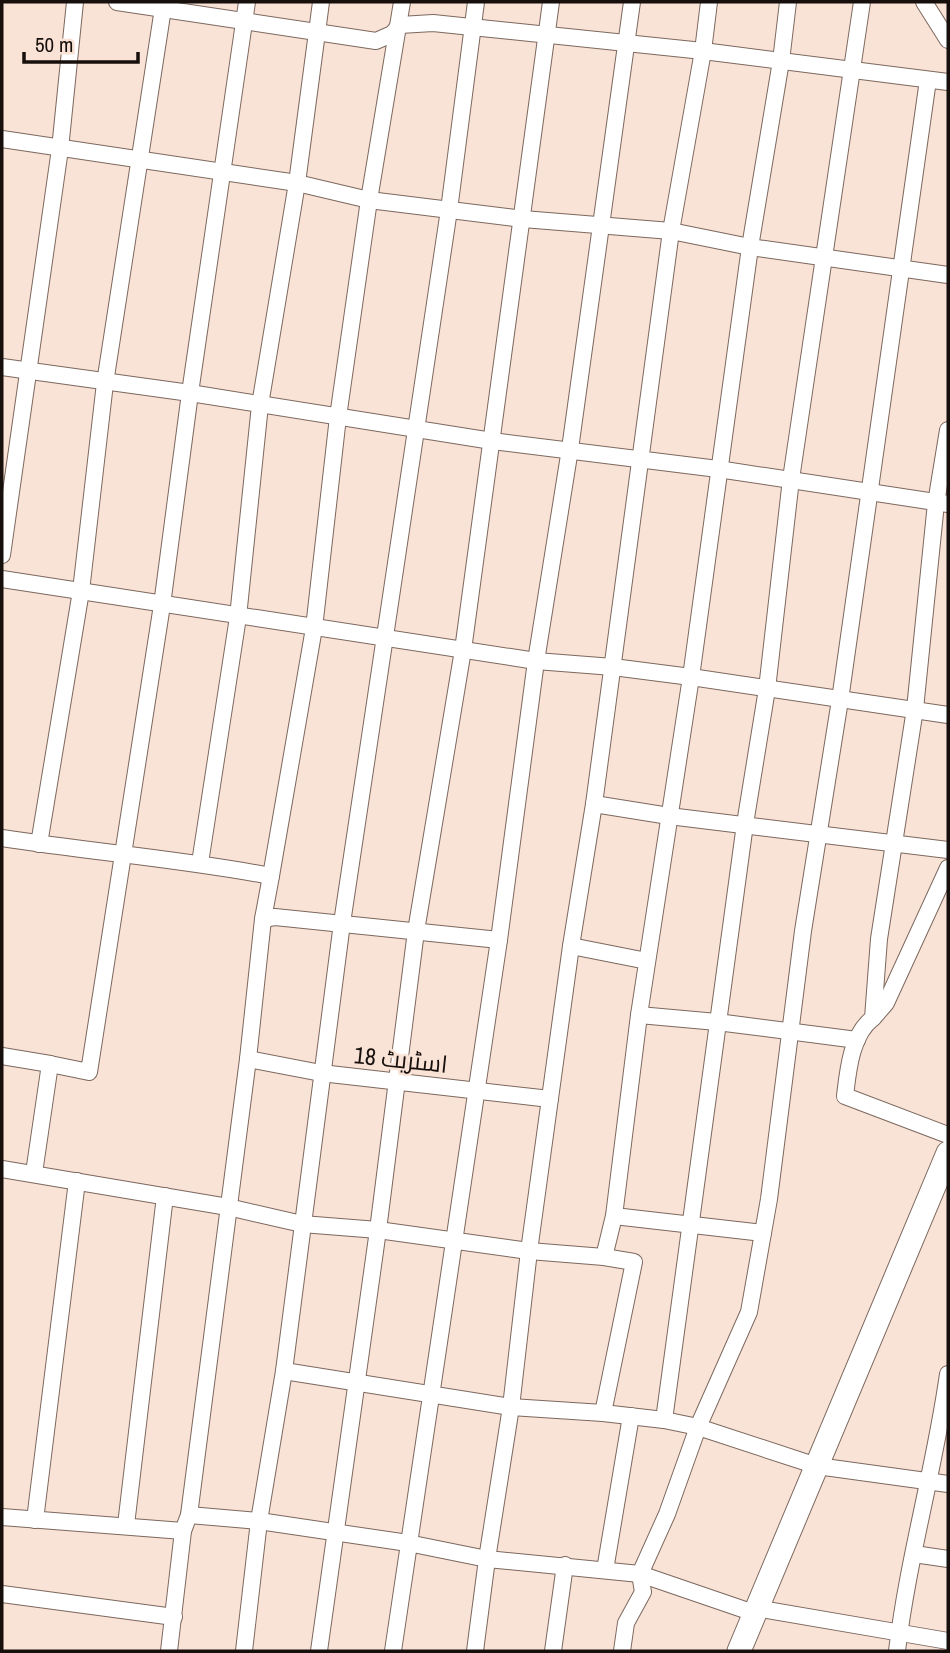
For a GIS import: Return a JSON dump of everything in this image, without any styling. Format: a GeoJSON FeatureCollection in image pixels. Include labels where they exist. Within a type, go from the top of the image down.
{"type":"FeatureCollection","features":[{"type":"Feature","properties":{"kind":"street"},"geometry":{"type":"LineString","coordinates":[[2,555],[60,149],[75,2]]}},
{"type":"Feature","properties":{"kind":"street"},"geometry":{"type":"LineString","coordinates":[[117,2],[163,6],[244,23],[376,41],[384,39],[400,26],[415,23],[473,26],[703,51],[948,82]]}},
{"type":"Feature","properties":{"kind":"street"},"geometry":{"type":"LineString","coordinates":[[2,1056],[89,1072],[162,605],[247,2]]}},
{"type":"Feature","properties":{"kind":"street"},"geometry":{"type":"LineString","coordinates":[[200,863],[238,617],[260,405],[297,183],[321,2]]}},
{"type":"Feature","properties":{"kind":"street"},"geometry":{"type":"LineString","coordinates":[[169,1651],[248,1059],[263,919],[314,628],[338,417],[369,200],[402,2]]}},
{"type":"Feature","properties":{"kind":"street"},"geometry":{"type":"LineString","coordinates":[[243,1651],[259,1521],[284,1371],[342,923],[449,210],[476,2]]}},
{"type":"Feature","properties":{"kind":"street"},"geometry":{"type":"LineString","coordinates":[[319,1651],[378,1230],[416,932],[463,650],[551,2]]}},
{"type":"Feature","properties":{"kind":"street"},"geometry":{"type":"LineString","coordinates":[[393,1651],[499,940],[632,2]]}},
{"type":"Feature","properties":{"kind":"street"},"geometry":{"type":"LineString","coordinates":[[475,1651],[511,1406],[529,1251],[571,946],[594,804],[671,231],[703,51],[709,2]]}},
{"type":"Feature","properties":{"kind":"street"},"geometry":{"type":"LineString","coordinates":[[604,1256],[614,1216],[639,1015],[691,677],[718,469],[788,2]]}},
{"type":"Feature","properties":{"kind":"street"},"geometry":{"type":"LineString","coordinates":[[664,1420],[745,824],[767,690],[791,480],[862,2]]}},
{"type":"Feature","properties":{"kind":"street"},"geometry":{"type":"LineString","coordinates":[[924,2],[948,40]]}},
{"type":"Feature","properties":{"kind":"street"},"geometry":{"type":"LineString","coordinates":[[39,844],[81,592],[105,383],[163,6]]}},
{"type":"Feature","properties":{"kind":"street"},"geometry":{"type":"LineString","coordinates":[[622,1651],[626,1623],[643,1592],[640,1574],[667,1514],[698,1427],[749,1312],[763,1233],[803,932],[840,700],[928,80]]}},
{"type":"Feature","properties":{"kind":"street"},"geometry":{"type":"LineString","coordinates":[[2,139],[297,183],[369,200],[523,219],[671,231],[750,247],[948,275]]}},
{"type":"Feature","properties":{"kind":"street"},"geometry":{"type":"LineString","coordinates":[[2,367],[190,393],[416,430],[718,469],[942,504]]}},
{"type":"Feature","properties":{"kind":"street"},"geometry":{"type":"LineString","coordinates":[[873,1018],[879,939],[915,709],[942,504],[948,430]]}},
{"type":"Feature","properties":{"kind":"street"},"geometry":{"type":"LineString","coordinates":[[2,579],[537,661],[691,677],[948,715]]}},
{"type":"Feature","properties":{"kind":"street"},"geometry":{"type":"LineString","coordinates":[[594,804],[669,816],[948,850]]}},
{"type":"Feature","properties":{"kind":"street"},"geometry":{"type":"LineString","coordinates":[[2,838],[200,863],[271,876]]}},
{"type":"Feature","properties":{"kind":"street"},"geometry":{"type":"LineString","coordinates":[[948,868],[886,1003],[864,1025],[857,1040],[845,1096],[948,1135]]}},
{"type":"Feature","properties":{"kind":"street"},"geometry":{"type":"LineString","coordinates":[[263,919],[275,917],[499,940]]}},
{"type":"Feature","properties":{"kind":"street"},"geometry":{"type":"LineString","coordinates":[[571,946],[647,961]]}},
{"type":"Feature","properties":{"kind":"street"},"geometry":{"type":"LineString","coordinates":[[639,1015],[857,1040]]}},
{"type":"Feature","properties":{"kind":"street","name":"اسٹریٹ 18"},"geometry":{"type":"LineString","coordinates":[[248,1059],[321,1073],[550,1099]]}},
{"type":"Feature","properties":{"kind":"street"},"geometry":{"type":"LineString","coordinates":[[34,1173],[50,1064]]}},
{"type":"Feature","properties":{"kind":"street"},"geometry":{"type":"LineString","coordinates":[[739,1651],[948,1153]]}},
{"type":"Feature","properties":{"kind":"street"},"geometry":{"type":"LineString","coordinates":[[2,1169],[228,1207],[302,1224],[378,1230],[529,1251],[604,1256],[634,1262],[603,1413]]}},
{"type":"Feature","properties":{"kind":"street"},"geometry":{"type":"LineString","coordinates":[[35,1520],[78,1181]]}},
{"type":"Feature","properties":{"kind":"street"},"geometry":{"type":"LineString","coordinates":[[126,1525],[164,1196]]}},
{"type":"Feature","properties":{"kind":"street"},"geometry":{"type":"LineString","coordinates":[[614,1216],[763,1233]]}},
{"type":"Feature","properties":{"kind":"street"},"geometry":{"type":"LineString","coordinates":[[284,1371],[511,1406],[664,1420],[698,1427],[817,1466],[948,1484]]}},
{"type":"Feature","properties":{"kind":"street"},"geometry":{"type":"LineString","coordinates":[[897,1651],[927,1482],[946,1408],[948,1374]]}},
{"type":"Feature","properties":{"kind":"street"},"geometry":{"type":"LineString","coordinates":[[605,1570],[631,1416]]}},
{"type":"Feature","properties":{"kind":"street"},"geometry":{"type":"LineString","coordinates":[[189,1515],[337,1532],[487,1559],[640,1574],[755,1611],[948,1640]]}},
{"type":"Feature","properties":{"kind":"street"},"geometry":{"type":"LineString","coordinates":[[2,1517],[183,1531]]}},
{"type":"Feature","properties":{"kind":"street"},"geometry":{"type":"LineString","coordinates":[[914,1554],[948,1559]]}},
{"type":"Feature","properties":{"kind":"street"},"geometry":{"type":"LineString","coordinates":[[553,1651],[565,1566]]}},
{"type":"Feature","properties":{"kind":"street"},"geometry":{"type":"LineString","coordinates":[[2,1594],[174,1617]]}}]}
